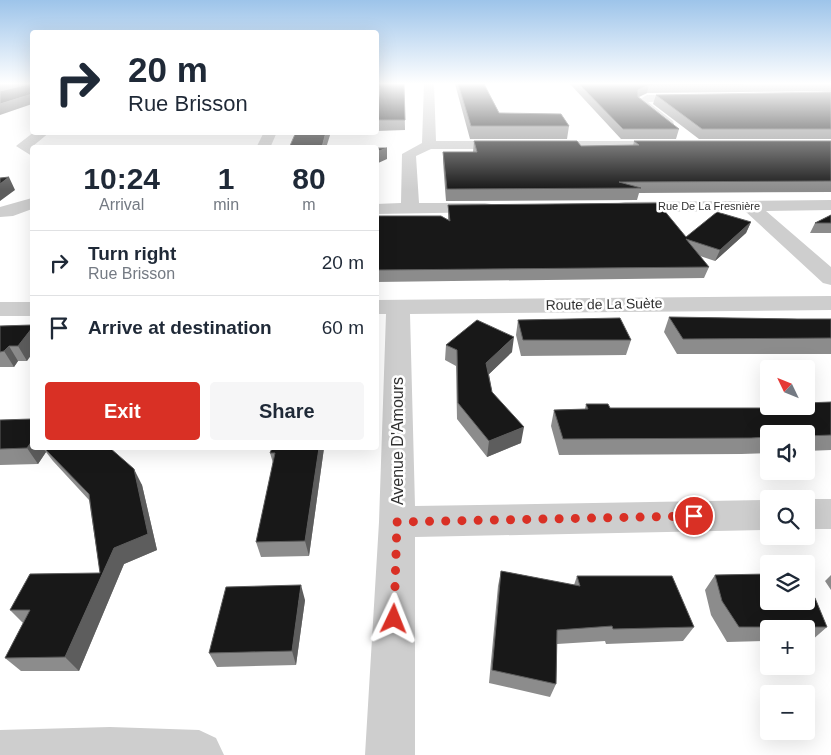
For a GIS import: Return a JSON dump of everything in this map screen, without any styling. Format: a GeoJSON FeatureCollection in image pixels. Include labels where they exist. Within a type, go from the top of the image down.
{"type":"FeatureCollection","features":[{"type":"Feature","properties":{"kind":"street"},"geometry":{"type":"LineString","coordinates":[[429,119],[429,145]]}},
{"type":"Feature","properties":{"kind":"street"},"geometry":{"type":"LineString","coordinates":[[410,209],[408,154],[429,145],[681,139],[660,119]]}},
{"type":"Feature","properties":{"kind":"street"},"geometry":{"type":"LineString","coordinates":[[30,151],[23,146],[40,135]]}},
{"type":"Feature","properties":{"kind":"street"},"geometry":{"type":"LineString","coordinates":[[0,212],[7,212],[30,205]]}},
{"type":"Feature","properties":{"kind":"street","name":"Rue De La Fresnière"},"geometry":{"type":"LineString","coordinates":[[604,207],[831,205]]}},
{"type":"Feature","properties":{"kind":"street"},"geometry":{"type":"LineString","coordinates":[[750,206],[831,278]]}},
{"type":"Feature","properties":{"kind":"street"},"geometry":{"type":"LineString","coordinates":[[379,209],[506,208]]}},
{"type":"Feature","properties":{"kind":"street","name":"Route de La Suète"},"geometry":{"type":"LineString","coordinates":[[387,308],[831,303]]}},
{"type":"Feature","properties":{"kind":"street","name":"Avenue D'Amours"},"geometry":{"type":"LineString","coordinates":[[387,308],[397,522],[390,755]]}},
{"type":"Feature","properties":{"kind":"street"},"geometry":{"type":"LineString","coordinates":[[0,309],[30,309]]}},
{"type":"Feature","properties":{"kind":"street"},"geometry":{"type":"LineString","coordinates":[[815,514],[831,514]]}},
{"type":"Feature","properties":{"kind":"street"},"geometry":{"type":"LineString","coordinates":[[397,522],[760,515]]}},
{"type":"Feature","properties":{"kind":"street"},"geometry":{"type":"LineString","coordinates":[[0,754],[110,751],[199,755]]}},
{"type":"Feature","properties":{"kind":"building"},"geometry":{"type":"Polygon","coordinates":[[[379,119],[405,119],[379,120],[379,119]]]}},
{"type":"Feature","properties":{"kind":"building"},"geometry":{"type":"Polygon","coordinates":[[[469,119],[564,119],[569,126],[471,126],[469,119]]]}},
{"type":"Feature","properties":{"kind":"building"},"geometry":{"type":"Polygon","coordinates":[[[613,119],[666,119],[679,129],[623,129],[613,119]]]}},
{"type":"Feature","properties":{"kind":"building"},"geometry":{"type":"Polygon","coordinates":[[[689,119],[831,119],[831,129],[702,129],[689,119]]]}},
{"type":"Feature","properties":{"kind":"building"},"geometry":{"type":"Polygon","coordinates":[[[295,135],[325,135],[323,145],[290,145],[295,135]]]}},
{"type":"Feature","properties":{"kind":"building"},"geometry":{"type":"Polygon","coordinates":[[[474,141],[577,141],[581,146],[639,145],[634,141],[831,141],[831,181],[619,182],[641,188],[447,189],[443,152],[477,152],[474,141]]]}},
{"type":"Feature","properties":{"kind":"building"},"geometry":{"type":"Polygon","coordinates":[[[9,177],[0,184],[0,178],[9,177]]]}},
{"type":"Feature","properties":{"kind":"building"},"geometry":{"type":"Polygon","coordinates":[[[658,203],[686,237],[717,212],[751,222],[720,250],[686,239],[709,267],[379,270],[379,216],[441,216],[450,221],[448,205],[658,203]]]}},
{"type":"Feature","properties":{"kind":"building"},"geometry":{"type":"Polygon","coordinates":[[[831,215],[831,223],[815,223],[831,215]]]}},
{"type":"Feature","properties":{"kind":"building"},"geometry":{"type":"Polygon","coordinates":[[[669,317],[831,319],[831,338],[683,339],[669,317]]]}},
{"type":"Feature","properties":{"kind":"building"},"geometry":{"type":"Polygon","coordinates":[[[620,318],[631,340],[523,340],[518,320],[620,318]]]}},
{"type":"Feature","properties":{"kind":"building"},"geometry":{"type":"Polygon","coordinates":[[[477,320],[514,337],[486,363],[492,392],[524,427],[489,441],[458,403],[457,350],[446,345],[477,320]]]}},
{"type":"Feature","properties":{"kind":"building"},"geometry":{"type":"Polygon","coordinates":[[[30,325],[30,331],[18,346],[9,346],[0,352],[0,326],[30,325]]]}},
{"type":"Feature","properties":{"kind":"building"},"geometry":{"type":"Polygon","coordinates":[[[831,402],[831,435],[815,436],[815,425],[760,425],[760,438],[563,439],[554,410],[588,409],[586,404],[608,404],[610,408],[760,408],[760,415],[815,415],[815,403],[831,402]]]}},
{"type":"Feature","properties":{"kind":"building"},"geometry":{"type":"Polygon","coordinates":[[[30,419],[30,444],[27,448],[0,449],[0,420],[30,419]]]}},
{"type":"Feature","properties":{"kind":"building"},"geometry":{"type":"Polygon","coordinates":[[[46,450],[112,450],[134,469],[148,534],[114,548],[65,657],[5,658],[30,610],[10,610],[30,574],[100,573],[89,494],[46,450]]]}},
{"type":"Feature","properties":{"kind":"building"},"geometry":{"type":"Polygon","coordinates":[[[271,450],[319,450],[305,541],[256,542],[275,453],[270,453],[271,450]]]}},
{"type":"Feature","properties":{"kind":"building"},"geometry":{"type":"Polygon","coordinates":[[[501,571],[580,586],[577,576],[672,576],[694,627],[613,629],[612,626],[557,630],[556,684],[492,670],[501,571]]]}},
{"type":"Feature","properties":{"kind":"building"},"geometry":{"type":"Polygon","coordinates":[[[760,574],[760,610],[815,610],[815,598],[827,627],[815,627],[815,620],[760,620],[760,627],[739,627],[722,601],[715,575],[760,574]]]}},
{"type":"Feature","properties":{"kind":"building"},"geometry":{"type":"Polygon","coordinates":[[[301,585],[292,651],[209,653],[226,587],[301,585]]]}},
{"type":"Feature","properties":{"kind":"route"},"geometry":{"type":"LineString","coordinates":[[394,619],[397,522],[694,516]]}}]}
